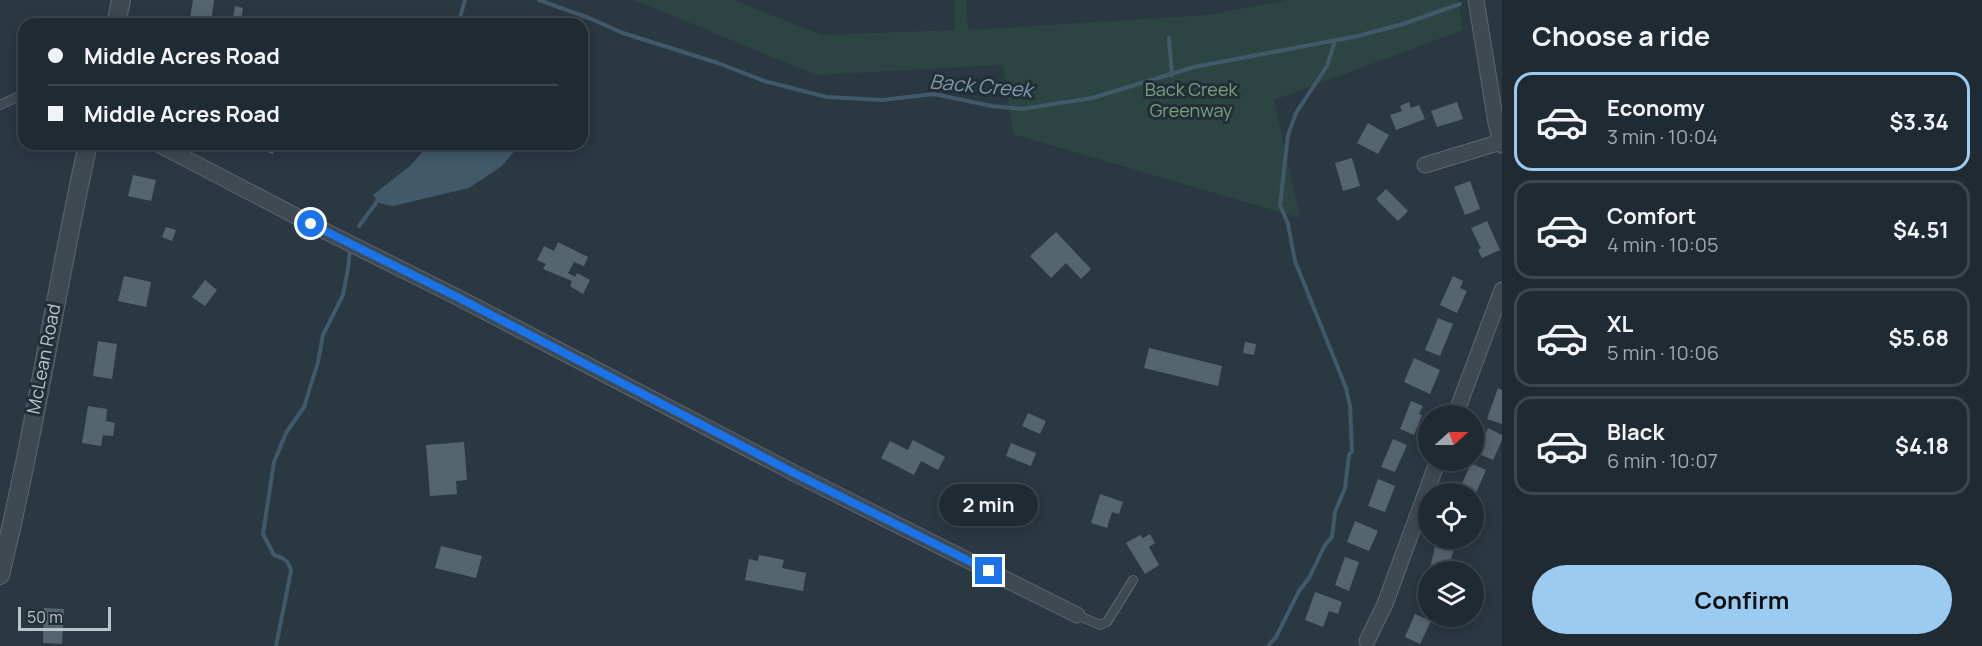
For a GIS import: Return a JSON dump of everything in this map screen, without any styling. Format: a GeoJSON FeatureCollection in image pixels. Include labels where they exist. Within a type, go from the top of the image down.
{"type":"FeatureCollection","features":[{"type":"Feature","properties":{"kind":"street"},"geometry":{"type":"LineString","coordinates":[[117,18],[121,0]]}},
{"type":"Feature","properties":{"kind":"street"},"geometry":{"type":"LineString","coordinates":[[1425,165],[1502,144],[1476,0]]}},
{"type":"Feature","properties":{"kind":"street","name":"McLean Road"},"geometry":{"type":"LineString","coordinates":[[0,575],[87,150]]}},
{"type":"Feature","properties":{"kind":"street"},"geometry":{"type":"LineString","coordinates":[[169,150],[794,473],[1077,615]]}},
{"type":"Feature","properties":{"kind":"street"},"geometry":{"type":"LineString","coordinates":[[1459,405],[1502,290]]}},
{"type":"Feature","properties":{"kind":"street"},"geometry":{"type":"LineString","coordinates":[[1367,644],[1385,604],[1434,471]]}},
{"type":"Feature","properties":{"kind":"lane"},"geometry":{"type":"LineString","coordinates":[[0,105],[18,97]]}},
{"type":"Feature","properties":{"kind":"lane"},"geometry":{"type":"LineString","coordinates":[[1077,615],[1100,625],[1107,622],[1133,580]]}},
{"type":"Feature","properties":{"kind":"green space","name":"Back Creek Greenway"},"geometry":{"type":"Polygon","coordinates":[[[634,0],[733,0],[821,35],[955,30],[955,0],[966,0],[968,30],[1208,15],[1287,0],[1458,0],[1463,30],[1274,100],[1300,218],[1013,134],[1003,65],[816,75],[634,0]]]}},
{"type":"Feature","properties":{"kind":"water"},"geometry":{"type":"Polygon","coordinates":[[[424,150],[515,150],[502,166],[469,188],[393,206],[379,203],[373,195],[411,165],[424,150]]]}},
{"type":"Feature","properties":{"kind":"building"},"geometry":{"type":"Polygon","coordinates":[[[193,0],[214,0],[212,18],[190,18],[193,0]]]}},
{"type":"Feature","properties":{"kind":"building"},"geometry":{"type":"Polygon","coordinates":[[[235,6],[243,8],[241,18],[233,18],[235,6]]]}},
{"type":"Feature","properties":{"kind":"building"},"geometry":{"type":"Polygon","coordinates":[[[1409,102],[1411,108],[1419,105],[1425,119],[1396,130],[1390,115],[1402,111],[1400,106],[1409,102]]]}},
{"type":"Feature","properties":{"kind":"building"},"geometry":{"type":"Polygon","coordinates":[[[1457,102],[1463,119],[1437,127],[1431,111],[1457,102]]]}},
{"type":"Feature","properties":{"kind":"building"},"geometry":{"type":"Polygon","coordinates":[[[1368,123],[1389,135],[1378,154],[1357,143],[1368,123]]]}},
{"type":"Feature","properties":{"kind":"building"},"geometry":{"type":"Polygon","coordinates":[[[261,150],[274,150],[273,154],[261,150]]]}},
{"type":"Feature","properties":{"kind":"building"},"geometry":{"type":"Polygon","coordinates":[[[1352,158],[1360,186],[1343,191],[1335,163],[1352,158]]]}},
{"type":"Feature","properties":{"kind":"building"},"geometry":{"type":"Polygon","coordinates":[[[133,175],[156,180],[151,201],[128,196],[133,175]]]}},
{"type":"Feature","properties":{"kind":"building"},"geometry":{"type":"Polygon","coordinates":[[[1470,181],[1480,209],[1465,215],[1454,187],[1470,181]]]}},
{"type":"Feature","properties":{"kind":"building"},"geometry":{"type":"Polygon","coordinates":[[[1386,189],[1408,211],[1398,221],[1376,199],[1386,189]]]}},
{"type":"Feature","properties":{"kind":"building"},"geometry":{"type":"Polygon","coordinates":[[[1487,221],[1500,250],[1482,258],[1478,250],[1481,248],[1471,228],[1487,221]]]}},
{"type":"Feature","properties":{"kind":"building"},"geometry":{"type":"Polygon","coordinates":[[[166,227],[176,230],[172,241],[162,237],[166,227]]]}},
{"type":"Feature","properties":{"kind":"building"},"geometry":{"type":"Polygon","coordinates":[[[1056,232],[1091,269],[1081,279],[1066,263],[1051,278],[1030,256],[1056,232]]]}},
{"type":"Feature","properties":{"kind":"building"},"geometry":{"type":"Polygon","coordinates":[[[558,242],[588,257],[584,266],[574,262],[568,273],[575,277],[577,273],[590,280],[583,294],[570,286],[572,281],[543,269],[546,264],[537,260],[544,246],[554,251],[558,242]]]}},
{"type":"Feature","properties":{"kind":"building"},"geometry":{"type":"Polygon","coordinates":[[[124,276],[151,282],[146,307],[118,301],[124,276]]]}},
{"type":"Feature","properties":{"kind":"building"},"geometry":{"type":"Polygon","coordinates":[[[1453,276],[1463,281],[1460,288],[1467,291],[1457,313],[1440,305],[1453,276]]]}},
{"type":"Feature","properties":{"kind":"building"},"geometry":{"type":"Polygon","coordinates":[[[205,280],[217,290],[205,306],[192,297],[205,280]]]}},
{"type":"Feature","properties":{"kind":"building"},"geometry":{"type":"Polygon","coordinates":[[[1438,318],[1453,324],[1440,356],[1425,350],[1438,318]]]}},
{"type":"Feature","properties":{"kind":"building"},"geometry":{"type":"Polygon","coordinates":[[[98,341],[117,344],[112,379],[93,376],[98,341]]]}},
{"type":"Feature","properties":{"kind":"building"},"geometry":{"type":"Polygon","coordinates":[[[1245,342],[1256,344],[1254,355],[1243,353],[1245,342]]]}},
{"type":"Feature","properties":{"kind":"building"},"geometry":{"type":"Polygon","coordinates":[[[1149,348],[1222,366],[1218,386],[1144,368],[1149,348]]]}},
{"type":"Feature","properties":{"kind":"building"},"geometry":{"type":"Polygon","coordinates":[[[1414,358],[1440,370],[1430,394],[1404,382],[1414,358]]]}},
{"type":"Feature","properties":{"kind":"building"},"geometry":{"type":"Polygon","coordinates":[[[1498,388],[1502,390],[1502,424],[1487,419],[1498,388]]]}},
{"type":"Feature","properties":{"kind":"building"},"geometry":{"type":"Polygon","coordinates":[[[1411,401],[1421,405],[1418,405],[1418,425],[1414,435],[1400,429],[1411,401]]]}},
{"type":"Feature","properties":{"kind":"building"},"geometry":{"type":"Polygon","coordinates":[[[88,406],[107,409],[106,421],[115,423],[113,436],[103,435],[101,446],[82,443],[88,406]]]}},
{"type":"Feature","properties":{"kind":"building"},"geometry":{"type":"Polygon","coordinates":[[[1028,413],[1046,421],[1040,434],[1022,426],[1028,413]]]}},
{"type":"Feature","properties":{"kind":"building"},"geometry":{"type":"Polygon","coordinates":[[[1488,428],[1502,435],[1493,460],[1484,456],[1484,437],[1488,428]]]}},
{"type":"Feature","properties":{"kind":"building"},"geometry":{"type":"Polygon","coordinates":[[[1393,439],[1407,445],[1395,472],[1381,467],[1393,439]]]}},
{"type":"Feature","properties":{"kind":"building"},"geometry":{"type":"Polygon","coordinates":[[[913,440],[945,457],[938,470],[921,461],[914,475],[881,458],[890,441],[908,450],[913,440]]]}},
{"type":"Feature","properties":{"kind":"building"},"geometry":{"type":"Polygon","coordinates":[[[464,442],[467,480],[456,481],[457,494],[430,496],[426,445],[464,442]]]}},
{"type":"Feature","properties":{"kind":"building"},"geometry":{"type":"Polygon","coordinates":[[[1011,443],[1036,453],[1031,466],[1006,456],[1011,443]]]}},
{"type":"Feature","properties":{"kind":"building"},"geometry":{"type":"Polygon","coordinates":[[[1486,470],[1480,483],[1462,483],[1468,471],[1486,470]]]}},
{"type":"Feature","properties":{"kind":"building"},"geometry":{"type":"Polygon","coordinates":[[[1378,479],[1395,486],[1385,512],[1368,506],[1378,479]]]}},
{"type":"Feature","properties":{"kind":"building"},"geometry":{"type":"Polygon","coordinates":[[[1100,494],[1123,502],[1119,514],[1112,512],[1107,528],[1091,523],[1100,494]]]}},
{"type":"Feature","properties":{"kind":"building"},"geometry":{"type":"Polygon","coordinates":[[[1355,521],[1378,531],[1369,551],[1347,542],[1355,521]]]}},
{"type":"Feature","properties":{"kind":"building"},"geometry":{"type":"Polygon","coordinates":[[[1150,534],[1155,543],[1149,547],[1159,565],[1145,574],[1126,543],[1140,535],[1143,538],[1150,534]]]}},
{"type":"Feature","properties":{"kind":"building"},"geometry":{"type":"Polygon","coordinates":[[[441,546],[482,556],[476,578],[435,568],[441,546]]]}},
{"type":"Feature","properties":{"kind":"building"},"geometry":{"type":"Polygon","coordinates":[[[1434,549],[1454,549],[1451,561],[1432,561],[1434,549]]]}},
{"type":"Feature","properties":{"kind":"building"},"geometry":{"type":"Polygon","coordinates":[[[759,555],[784,560],[782,568],[806,573],[803,591],[745,580],[749,559],[758,561],[759,555]]]}},
{"type":"Feature","properties":{"kind":"building"},"geometry":{"type":"Polygon","coordinates":[[[1345,557],[1359,562],[1349,591],[1335,585],[1345,557]]]}},
{"type":"Feature","properties":{"kind":"building"},"geometry":{"type":"Polygon","coordinates":[[[1315,592],[1342,602],[1338,614],[1329,611],[1323,627],[1305,620],[1315,592]]]}},
{"type":"Feature","properties":{"kind":"building"},"geometry":{"type":"Polygon","coordinates":[[[44,608],[64,609],[62,644],[43,643],[44,608]]]}},
{"type":"Feature","properties":{"kind":"building"},"geometry":{"type":"Polygon","coordinates":[[[1415,614],[1418,615],[1418,627],[1428,627],[1420,644],[1405,637],[1415,614]]]}},
{"type":"Feature","properties":{"kind":"waterway"},"geometry":{"type":"LineString","coordinates":[[460,18],[465,0]]}},
{"type":"Feature","properties":{"kind":"waterway","name":"Back Creek"},"geometry":{"type":"LineString","coordinates":[[539,0],[623,33],[718,63],[764,81],[827,97],[882,100],[934,94],[992,106],[1022,109],[1092,98],[1194,67],[1358,36],[1403,24],[1460,4]]}},
{"type":"Feature","properties":{"kind":"waterway"},"geometry":{"type":"LineString","coordinates":[[1169,38],[1172,75]]}},
{"type":"Feature","properties":{"kind":"waterway"},"geometry":{"type":"LineString","coordinates":[[1268,646],[1276,637],[1299,591],[1309,578],[1325,545],[1332,537],[1335,512],[1345,488],[1349,455],[1352,451],[1350,406],[1346,388],[1295,261],[1288,224],[1280,205],[1288,135],[1296,113],[1327,66],[1335,41]]}},
{"type":"Feature","properties":{"kind":"waterway"},"geometry":{"type":"LineString","coordinates":[[359,226],[379,199]]}},
{"type":"Feature","properties":{"kind":"waterway"},"geometry":{"type":"LineString","coordinates":[[276,646],[291,571],[285,560],[274,555],[263,534],[274,462],[286,433],[304,407],[318,362],[323,335],[343,295],[350,250]]}},
{"type":"Feature","properties":{"kind":"route"},"geometry":{"type":"LineString","coordinates":[[311,224],[989,571]]}}]}
